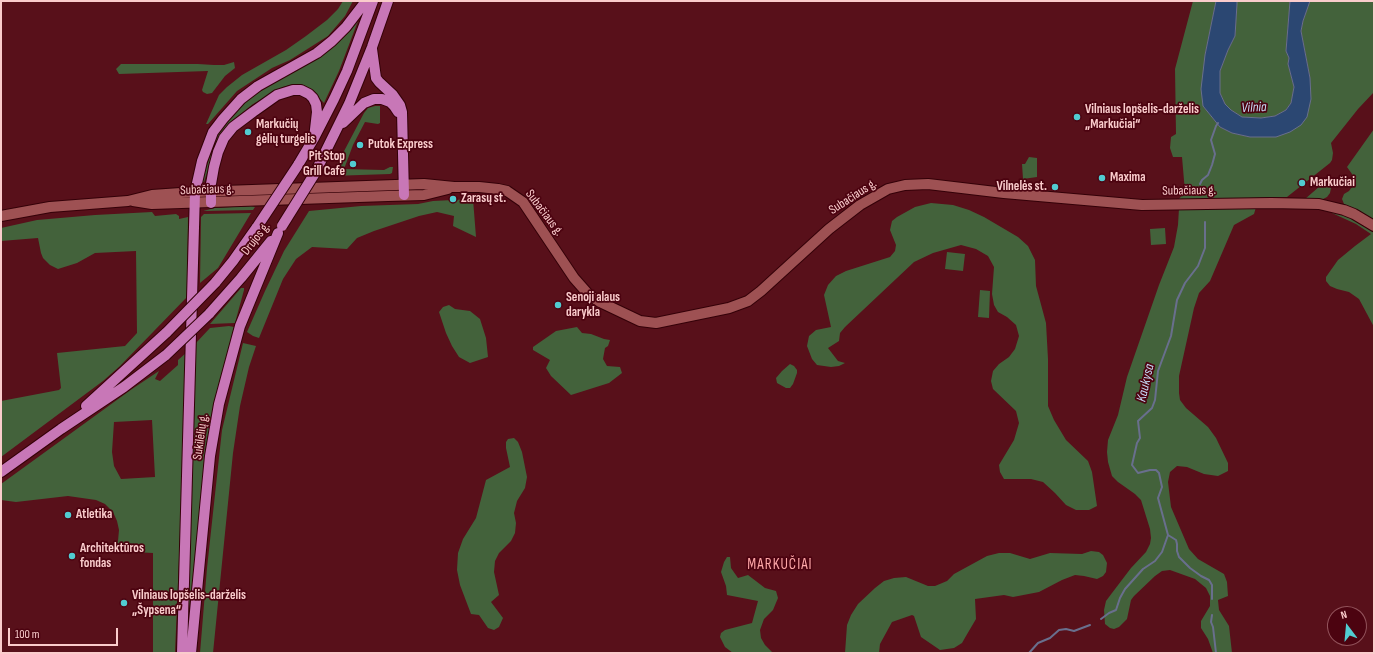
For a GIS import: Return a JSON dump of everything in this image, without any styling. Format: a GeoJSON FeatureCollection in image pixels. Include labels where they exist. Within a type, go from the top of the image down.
{"type":"FeatureCollection","features":[{"type":"Feature","properties":{"kind":"main road"},"geometry":{"type":"LineString","coordinates":[[182,653],[195,192],[198,175],[206,148],[213,132],[241,99],[258,86],[317,53],[346,27],[366,1]]}},
{"type":"Feature","properties":{"kind":"main road","name":"Drujos g."},"geometry":{"type":"LineString","coordinates":[[61,429],[167,332],[215,283],[241,250],[298,165],[314,138],[347,71],[373,1]]}},
{"type":"Feature","properties":{"kind":"main road","name":"Drujos g."},"geometry":{"type":"LineString","coordinates":[[1,472],[61,429],[124,387],[166,355],[209,314],[241,278],[280,230],[315,173],[349,104],[372,47],[388,1]]}},
{"type":"Feature","properties":{"kind":"main road"},"geometry":{"type":"LineString","coordinates":[[372,47],[376,78],[378,82],[393,95],[400,105],[402,112],[404,195]]}},
{"type":"Feature","properties":{"kind":"main road"},"geometry":{"type":"LineString","coordinates":[[211,203],[214,167],[224,138],[233,128],[277,95],[293,90],[301,90],[313,98],[316,104],[317,112],[314,138]]}},
{"type":"Feature","properties":{"kind":"main road"},"geometry":{"type":"LineString","coordinates":[[338,127],[364,103],[378,98],[386,100],[394,106],[398,112],[402,127]]}},
{"type":"Feature","properties":{"kind":"main road","name":"Sukilėlių g."},"geometry":{"type":"LineString","coordinates":[[191,653],[210,456],[219,404],[240,326],[280,230]]}},
{"type":"Feature","properties":{"kind":"street","name":"Subačiaus g."},"geometry":{"type":"LineString","coordinates":[[1,216],[50,207],[128,201],[152,195],[195,192],[403,184],[424,184],[454,188],[479,187],[498,189],[507,191],[522,202],[574,278],[589,295],[600,302],[640,321],[656,323],[729,308],[748,301],[761,291],[815,241],[860,206],[888,190],[905,185],[928,184],[1004,193],[1142,205],[1265,203],[1319,204],[1354,214],[1374,226]]}},
{"type":"Feature","properties":{"kind":"street","name":"Subačiaus g."},"geometry":{"type":"LineString","coordinates":[[128,201],[152,204],[211,203],[424,195],[454,188]]}},
{"type":"Feature","properties":{"kind":"green space"},"geometry":{"type":"Polygon","coordinates":[[[343,1],[353,1],[345,16],[328,36],[290,60],[272,68],[237,91],[208,124],[206,124],[219,95],[227,87],[242,75],[286,50],[306,36],[327,20],[338,9],[343,1]]]}},
{"type":"Feature","properties":{"kind":"green space"},"geometry":{"type":"Polygon","coordinates":[[[1193,1],[1216,1],[1205,55],[1203,106],[1220,127],[1232,133],[1250,137],[1276,137],[1310,78],[1301,31],[1310,1],[1374,1],[1374,92],[1358,109],[1331,143],[1333,153],[1330,163],[1287,197],[1178,200],[1185,192],[1182,157],[1173,157],[1170,148],[1171,137],[1176,134],[1175,69],[1193,1]]]}},
{"type":"Feature","properties":{"kind":"green space"},"geometry":{"type":"Polygon","coordinates":[[[1237,1],[1290,1],[1286,51],[1289,58],[1288,64],[1294,87],[1291,103],[1286,110],[1275,116],[1261,118],[1242,117],[1225,104],[1220,93],[1220,71],[1235,36],[1237,1]]]}},
{"type":"Feature","properties":{"kind":"green space"},"geometry":{"type":"Polygon","coordinates":[[[358,21],[339,71],[324,103],[310,89],[303,85],[294,84],[283,87],[253,104],[233,120],[224,130],[213,154],[204,182],[202,182],[216,136],[221,128],[245,101],[310,63],[333,47],[358,21]]]}},
{"type":"Feature","properties":{"kind":"green space"},"geometry":{"type":"Polygon","coordinates":[[[234,62],[235,68],[225,76],[212,93],[207,94],[202,90],[208,71],[119,74],[116,69],[121,64],[224,65],[234,62]]]}},
{"type":"Feature","properties":{"kind":"green space"},"geometry":{"type":"Polygon","coordinates":[[[380,106],[380,123],[365,122],[353,145],[344,169],[384,170],[393,167],[392,173],[331,176],[364,113],[368,108],[380,106]]]}},
{"type":"Feature","properties":{"kind":"green space"},"geometry":{"type":"Polygon","coordinates":[[[1374,129],[1374,222],[1344,204],[1342,199],[1344,194],[1352,187],[1352,174],[1347,167],[1374,129]]]}},
{"type":"Feature","properties":{"kind":"green space"},"geometry":{"type":"Polygon","coordinates":[[[1029,157],[1037,158],[1037,177],[1023,179],[1022,164],[1025,164],[1029,157]]]}},
{"type":"Feature","properties":{"kind":"green space"},"geometry":{"type":"Polygon","coordinates":[[[1327,184],[1331,188],[1327,197],[1321,200],[1305,199],[1320,186],[1327,184]]]}},
{"type":"Feature","properties":{"kind":"green space"},"geometry":{"type":"Polygon","coordinates":[[[473,199],[476,237],[453,226],[454,216],[437,212],[419,216],[374,231],[357,238],[347,249],[312,247],[296,259],[283,279],[259,338],[247,332],[284,251],[309,211],[473,199]]]}},
{"type":"Feature","properties":{"kind":"green space"},"geometry":{"type":"Polygon","coordinates":[[[931,203],[953,205],[969,210],[1018,237],[1028,246],[1035,260],[1036,286],[1046,323],[1048,406],[1054,420],[1066,440],[1088,461],[1092,472],[1097,506],[1089,510],[1076,510],[1066,505],[1043,482],[1031,479],[1004,479],[1000,472],[999,465],[1014,440],[1019,423],[1016,411],[993,389],[991,381],[993,371],[999,364],[1009,357],[1015,349],[1019,336],[1016,325],[1007,317],[998,312],[994,305],[992,294],[994,267],[988,256],[976,249],[961,245],[933,253],[914,262],[845,327],[840,333],[839,341],[828,348],[838,361],[845,363],[839,366],[831,367],[817,365],[812,359],[807,346],[809,336],[816,330],[831,327],[824,295],[828,285],[836,276],[846,271],[890,257],[895,251],[896,245],[890,230],[892,221],[915,207],[931,203]]]}},
{"type":"Feature","properties":{"kind":"green space"},"geometry":{"type":"Polygon","coordinates":[[[255,207],[253,210],[203,211],[215,208],[255,207]]]}},
{"type":"Feature","properties":{"kind":"green space"},"geometry":{"type":"Polygon","coordinates":[[[1256,207],[1254,214],[1234,225],[1210,281],[1199,293],[1194,308],[1179,376],[1180,400],[1186,408],[1208,427],[1216,438],[1228,463],[1228,471],[1218,476],[1204,474],[1187,467],[1177,466],[1170,472],[1168,482],[1171,507],[1189,549],[1198,559],[1224,574],[1227,582],[1228,596],[1218,600],[1219,610],[1229,626],[1232,653],[1213,653],[1208,639],[1201,628],[1201,621],[1210,606],[1210,596],[1206,588],[1195,579],[1170,570],[1162,571],[1155,576],[1134,596],[1131,600],[1127,619],[1119,627],[1114,629],[1105,624],[1104,610],[1106,601],[1131,568],[1146,552],[1151,538],[1150,529],[1141,500],[1112,476],[1108,462],[1108,440],[1118,415],[1127,377],[1174,247],[1179,208],[1256,207]]]}},
{"type":"Feature","properties":{"kind":"green space"},"geometry":{"type":"Polygon","coordinates":[[[1334,211],[1353,218],[1374,233],[1374,327],[1359,299],[1349,292],[1330,286],[1326,281],[1326,277],[1338,260],[1371,234],[1356,224],[1332,213],[1334,211]]]}},
{"type":"Feature","properties":{"kind":"green space"},"geometry":{"type":"Polygon","coordinates":[[[152,212],[155,216],[176,214],[179,216],[179,219],[188,217],[187,297],[120,366],[103,381],[1,457],[1,401],[59,390],[61,388],[57,353],[125,346],[137,333],[136,251],[95,253],[77,263],[58,269],[50,265],[43,258],[38,238],[1,241],[1,228],[37,220],[152,212]]]}},
{"type":"Feature","properties":{"kind":"green space"},"geometry":{"type":"Polygon","coordinates":[[[251,213],[218,268],[200,283],[201,217],[204,214],[251,213]]]}},
{"type":"Feature","properties":{"kind":"green space"},"geometry":{"type":"Polygon","coordinates":[[[1165,228],[1166,244],[1151,245],[1150,229],[1165,228]]]}},
{"type":"Feature","properties":{"kind":"green space"},"geometry":{"type":"Polygon","coordinates":[[[947,252],[965,254],[963,271],[945,269],[947,252]]]}},
{"type":"Feature","properties":{"kind":"green space"},"geometry":{"type":"Polygon","coordinates":[[[241,288],[244,288],[244,290],[235,323],[210,324],[241,288]]]}},
{"type":"Feature","properties":{"kind":"green space"},"geometry":{"type":"Polygon","coordinates":[[[980,290],[990,291],[989,318],[978,317],[980,290]]]}},
{"type":"Feature","properties":{"kind":"green space"},"geometry":{"type":"Polygon","coordinates":[[[449,305],[455,309],[470,311],[480,319],[486,338],[488,357],[470,363],[459,357],[446,333],[439,312],[443,307],[449,305]]]}},
{"type":"Feature","properties":{"kind":"green space"},"geometry":{"type":"Polygon","coordinates":[[[229,326],[234,327],[206,445],[187,653],[195,344],[210,328],[229,326]]]}},
{"type":"Feature","properties":{"kind":"green space"},"geometry":{"type":"Polygon","coordinates":[[[577,327],[582,333],[591,334],[610,340],[608,346],[605,348],[603,359],[607,366],[620,367],[622,373],[609,383],[571,395],[551,376],[546,368],[550,360],[533,350],[533,347],[556,331],[577,327]]]}},
{"type":"Feature","properties":{"kind":"green space"},"geometry":{"type":"Polygon","coordinates":[[[243,343],[256,346],[249,367],[240,406],[233,453],[213,653],[200,653],[207,568],[222,430],[243,343]]]}},
{"type":"Feature","properties":{"kind":"green space"},"geometry":{"type":"Polygon","coordinates":[[[186,353],[175,653],[153,653],[153,553],[125,550],[113,552],[112,548],[118,541],[119,530],[113,512],[105,504],[96,500],[68,496],[16,502],[1,500],[1,484],[159,371],[155,379],[160,381],[178,365],[178,360],[186,353]],[[152,420],[114,422],[112,452],[114,466],[121,479],[155,477],[152,420]]]}},
{"type":"Feature","properties":{"kind":"green space"},"geometry":{"type":"Polygon","coordinates":[[[790,364],[794,366],[797,373],[793,384],[790,388],[786,388],[777,383],[776,378],[790,364]]]}},
{"type":"Feature","properties":{"kind":"green space"},"geometry":{"type":"Polygon","coordinates":[[[514,438],[518,442],[522,452],[527,477],[525,488],[517,501],[514,513],[516,523],[515,533],[511,541],[499,553],[495,561],[494,572],[499,595],[491,602],[503,618],[499,627],[494,630],[488,628],[479,615],[471,614],[460,585],[457,570],[458,553],[463,539],[476,518],[486,480],[510,467],[506,442],[508,439],[514,438]]]}},
{"type":"Feature","properties":{"kind":"green space"},"geometry":{"type":"Polygon","coordinates":[[[1091,551],[1099,552],[1103,555],[1107,563],[1106,572],[1103,576],[1097,579],[1075,575],[1039,592],[1013,597],[1004,595],[975,599],[976,619],[962,643],[954,648],[940,650],[921,637],[914,616],[912,615],[892,622],[880,644],[879,653],[845,653],[847,625],[851,615],[858,604],[884,581],[906,577],[928,586],[935,586],[947,581],[954,574],[987,556],[999,553],[1010,553],[1030,559],[1050,553],[1082,554],[1091,551]]]}},
{"type":"Feature","properties":{"kind":"green space"},"geometry":{"type":"Polygon","coordinates":[[[727,557],[730,557],[731,568],[738,578],[748,575],[765,588],[776,591],[778,598],[773,610],[764,619],[760,630],[761,638],[765,645],[773,653],[733,653],[725,647],[720,637],[721,633],[725,630],[752,623],[758,601],[727,595],[726,586],[721,572],[727,557]]]}},
{"type":"Feature","properties":{"kind":"water"},"geometry":{"type":"Polygon","coordinates":[[[1216,1],[1237,1],[1235,36],[1220,71],[1220,93],[1225,104],[1242,117],[1261,118],[1275,116],[1286,110],[1291,103],[1294,87],[1288,64],[1289,58],[1286,51],[1290,1],[1310,1],[1301,31],[1310,78],[1311,99],[1307,117],[1301,125],[1290,132],[1276,137],[1250,137],[1232,133],[1220,127],[1203,106],[1201,89],[1205,55],[1216,1]]]}},
{"type":"Feature","properties":{"kind":"waterway","name":"Kaukysa"},"geometry":{"type":"LineString","coordinates":[[1200,184],[1208,175],[1212,165],[1215,154],[1211,140],[1218,123]]}},
{"type":"Feature","properties":{"kind":"waterway","name":"Kaukysa"},"geometry":{"type":"LineString","coordinates":[[1205,222],[1205,248],[1198,266],[1185,283],[1177,300],[1171,336],[1158,371],[1155,400],[1152,408],[1138,421],[1140,438],[1137,443],[1132,465],[1138,473],[1150,470],[1156,470],[1159,473],[1162,487],[1158,498],[1168,535],[1176,540],[1179,557],[1190,568],[1209,580],[1212,585],[1212,599]]}},
{"type":"Feature","properties":{"kind":"waterway"},"geometry":{"type":"LineString","coordinates":[[1101,619],[1116,610],[1125,589],[1143,569],[1155,561],[1162,552],[1168,535]]}},
{"type":"Feature","properties":{"kind":"waterway","name":"Kaukysa"},"geometry":{"type":"LineString","coordinates":[[1212,615],[1211,622],[1216,653]]}},
{"type":"Feature","properties":{"kind":"waterway"},"geometry":{"type":"LineString","coordinates":[[1029,653],[1038,643],[1050,638],[1059,630],[1066,629],[1074,631],[1090,625]]}},
{"type":"Feature","properties":{"kind":"place","name":"Vilniaus lopšelis-darželis „Markučiai“"},"geometry":{"type":"Point","coordinates":[1077,117]}},
{"type":"Feature","properties":{"kind":"place","name":"Markučių gėlių turgelis"},"geometry":{"type":"Point","coordinates":[248,132]}},
{"type":"Feature","properties":{"kind":"place","name":"Putok Express"},"geometry":{"type":"Point","coordinates":[360,145]}},
{"type":"Feature","properties":{"kind":"place","name":"Pit Stop Grill Cafe"},"geometry":{"type":"Point","coordinates":[353,164]}},
{"type":"Feature","properties":{"kind":"place","name":"Maxima"},"geometry":{"type":"Point","coordinates":[1102,178]}},
{"type":"Feature","properties":{"kind":"place","name":"Markučiai"},"geometry":{"type":"Point","coordinates":[1302,183]}},
{"type":"Feature","properties":{"kind":"place","name":"Vilnelės st."},"geometry":{"type":"Point","coordinates":[1055,187]}},
{"type":"Feature","properties":{"kind":"place","name":"Zarasų st."},"geometry":{"type":"Point","coordinates":[453,199]}},
{"type":"Feature","properties":{"kind":"place","name":"Senoji alaus darykla"},"geometry":{"type":"Point","coordinates":[558,305]}},
{"type":"Feature","properties":{"kind":"place","name":"Atletika"},"geometry":{"type":"Point","coordinates":[68,515]}},
{"type":"Feature","properties":{"kind":"place","name":"Architektūros fondas"},"geometry":{"type":"Point","coordinates":[72,556]}},
{"type":"Feature","properties":{"kind":"place","name":"Vilniaus lopšelis-darželis „Šypsena“"},"geometry":{"type":"Point","coordinates":[124,603]}},
{"type":"Feature","properties":{"kind":"district","name":"MARKUČIAI"},"geometry":{"type":"Point","coordinates":[780,565]}},
{"type":"Feature","properties":{"kind":"water label","name":"Vilnia"},"geometry":{"type":"Point","coordinates":[1254,108]}}]}
